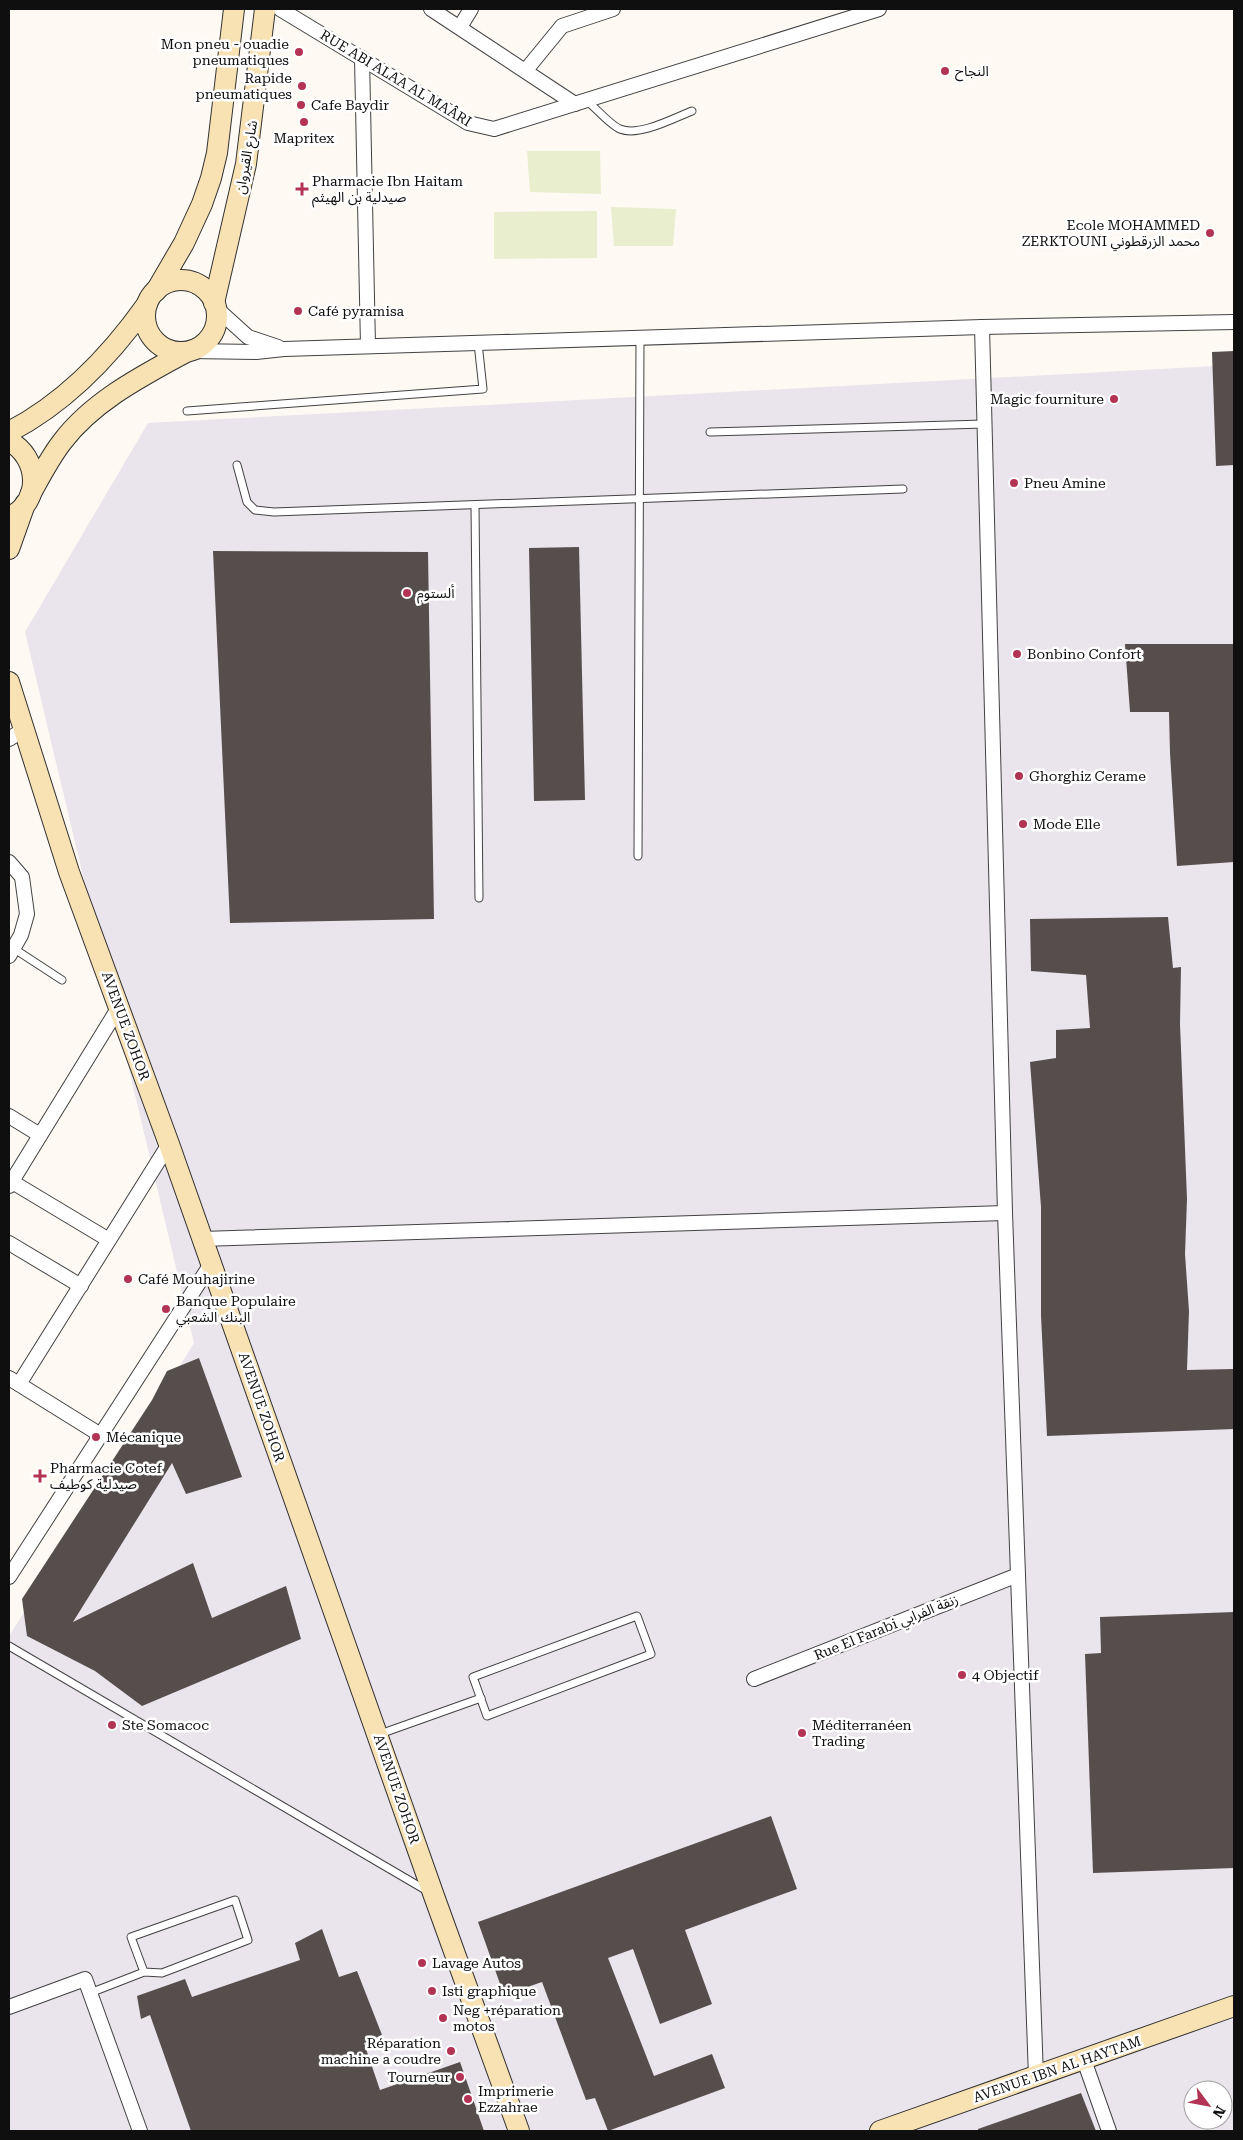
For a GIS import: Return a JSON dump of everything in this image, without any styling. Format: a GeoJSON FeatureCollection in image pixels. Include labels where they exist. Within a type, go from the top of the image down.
{"type":"FeatureCollection","features":[{"type":"Feature","properties":{"kind":"main road"},"geometry":{"type":"LineString","coordinates":[[9,432],[49,406],[92,371],[114,347],[152,298],[187,235],[202,204],[211,178],[218,144],[234,9]]}},
{"type":"Feature","properties":{"kind":"main road","name":"شارع القيروان"},"geometry":{"type":"LineString","coordinates":[[215,305],[246,164],[265,9]]}},
{"type":"Feature","properties":{"kind":"main road"},"geometry":{"type":"LineString","coordinates":[[9,549],[28,500],[50,459],[63,441],[87,416],[134,380],[204,344],[214,332],[216,324],[215,305],[207,291],[188,281],[174,281],[152,298],[146,322],[153,339],[168,350],[188,351]]}},
{"type":"Feature","properties":{"kind":"main road"},"geometry":{"type":"LineString","coordinates":[[9,441],[23,451],[31,464],[33,480],[28,500],[9,517]]}},
{"type":"Feature","properties":{"kind":"main road","name":"AVENUE ZOHOR"},"geometry":{"type":"LineString","coordinates":[[9,682],[16,734],[169,1144],[434,1896],[520,2131]]}},
{"type":"Feature","properties":{"kind":"main road","name":"AVENUE IBN AL HAYTAM"},"geometry":{"type":"LineString","coordinates":[[880,2131],[1234,2006]]}},
{"type":"Feature","properties":{"kind":"street","name":"RUE ABI ALAA AL MAÂRI"},"geometry":{"type":"LineString","coordinates":[[280,9],[468,123],[494,129],[879,9]]}},
{"type":"Feature","properties":{"kind":"street"},"geometry":{"type":"LineString","coordinates":[[431,9],[526,70],[581,102]]}},
{"type":"Feature","properties":{"kind":"street"},"geometry":{"type":"LineString","coordinates":[[460,28],[472,9]]}},
{"type":"Feature","properties":{"kind":"street"},"geometry":{"type":"LineString","coordinates":[[526,70],[562,26],[614,9]]}},
{"type":"Feature","properties":{"kind":"street"},"geometry":{"type":"LineString","coordinates":[[362,58],[368,346]]}},
{"type":"Feature","properties":{"kind":"street"},"geometry":{"type":"LineString","coordinates":[[215,305],[248,337],[258,342],[284,349]]}},
{"type":"Feature","properties":{"kind":"street"},"geometry":{"type":"LineString","coordinates":[[188,351],[256,352],[368,346],[982,327],[1234,322]]}},
{"type":"Feature","properties":{"kind":"street"},"geometry":{"type":"LineString","coordinates":[[982,327],[1005,1213],[1036,2077]]}},
{"type":"Feature","properties":{"kind":"street"},"geometry":{"type":"LineString","coordinates":[[9,862],[22,878],[27,914],[21,935],[11,952]]}},
{"type":"Feature","properties":{"kind":"street"},"geometry":{"type":"LineString","coordinates":[[109,1240],[10,1182],[119,1007]]}},
{"type":"Feature","properties":{"kind":"street"},"geometry":{"type":"LineString","coordinates":[[9,1116],[40,1135]]}},
{"type":"Feature","properties":{"kind":"street"},"geometry":{"type":"LineString","coordinates":[[99,1434],[14,1381],[80,1286],[169,1144]]}},
{"type":"Feature","properties":{"kind":"street"},"geometry":{"type":"LineString","coordinates":[[202,1239],[1005,1213]]}},
{"type":"Feature","properties":{"kind":"street"},"geometry":{"type":"LineString","coordinates":[[9,1243],[80,1286]]}},
{"type":"Feature","properties":{"kind":"street"},"geometry":{"type":"LineString","coordinates":[[9,1577],[99,1434],[211,1264]]}},
{"type":"Feature","properties":{"kind":"street","name":"Rue El Farabi زنقة الفرابي"},"geometry":{"type":"LineString","coordinates":[[754,1679],[1018,1575]]}},
{"type":"Feature","properties":{"kind":"street"},"geometry":{"type":"LineString","coordinates":[[9,2007],[85,1980],[140,2131]]}},
{"type":"Feature","properties":{"kind":"street"},"geometry":{"type":"LineString","coordinates":[[1084,2060],[1110,2131]]}},
{"type":"Feature","properties":{"kind":"lane"},"geometry":{"type":"LineString","coordinates":[[581,102],[620,129],[631,131],[653,127],[692,111]]}},
{"type":"Feature","properties":{"kind":"lane"},"geometry":{"type":"LineString","coordinates":[[638,856],[640,338]]}},
{"type":"Feature","properties":{"kind":"lane"},"geometry":{"type":"LineString","coordinates":[[187,410],[483,389],[478,343]]}},
{"type":"Feature","properties":{"kind":"lane"},"geometry":{"type":"LineString","coordinates":[[710,432],[984,424]]}},
{"type":"Feature","properties":{"kind":"lane"},"geometry":{"type":"LineString","coordinates":[[237,465],[246,502],[255,510],[274,512],[903,489]]}},
{"type":"Feature","properties":{"kind":"lane"},"geometry":{"type":"LineString","coordinates":[[475,505],[479,898]]}},
{"type":"Feature","properties":{"kind":"lane"},"geometry":{"type":"LineString","coordinates":[[11,952],[62,980]]}},
{"type":"Feature","properties":{"kind":"lane"},"geometry":{"type":"LineString","coordinates":[[637,1616],[651,1654],[487,1716],[480,1698],[473,1677],[637,1616]]}},
{"type":"Feature","properties":{"kind":"lane"},"geometry":{"type":"LineString","coordinates":[[9,1646],[434,1896]]}},
{"type":"Feature","properties":{"kind":"lane"},"geometry":{"type":"LineString","coordinates":[[378,1735],[480,1698]]}},
{"type":"Feature","properties":{"kind":"lane"},"geometry":{"type":"LineString","coordinates":[[90,1994],[144,1972],[162,1973],[248,1940],[235,1900],[131,1937],[144,1972]]}},
{"type":"Feature","properties":{"kind":"shaded area"},"geometry":{"type":"Polygon","coordinates":[[[1234,365],[1234,2131],[9,2131],[9,1636],[194,1343],[25,632],[148,423],[1234,365]]]}},
{"type":"Feature","properties":{"kind":"green space"},"geometry":{"type":"Polygon","coordinates":[[[527,151],[600,151],[601,194],[530,192],[527,151]]]}},
{"type":"Feature","properties":{"kind":"green space"},"geometry":{"type":"Polygon","coordinates":[[[611,207],[676,209],[673,246],[614,246],[611,207]]]}},
{"type":"Feature","properties":{"kind":"green space"},"geometry":{"type":"Polygon","coordinates":[[[597,211],[597,258],[494,259],[494,212],[597,211]]]}},
{"type":"Feature","properties":{"kind":"building"},"geometry":{"type":"Polygon","coordinates":[[[1234,351],[1234,465],[1216,466],[1212,352],[1234,351]]]}},
{"type":"Feature","properties":{"kind":"building"},"geometry":{"type":"Polygon","coordinates":[[[579,547],[585,800],[534,801],[529,548],[579,547]]]}},
{"type":"Feature","properties":{"kind":"building"},"geometry":{"type":"Polygon","coordinates":[[[213,551],[428,552],[434,919],[230,923],[213,551]]]}},
{"type":"Feature","properties":{"kind":"building"},"geometry":{"type":"Polygon","coordinates":[[[1125,644],[1234,644],[1234,862],[1177,866],[1169,712],[1130,712],[1125,644]]]}},
{"type":"Feature","properties":{"kind":"building"},"geometry":{"type":"Polygon","coordinates":[[[1168,917],[1173,968],[1181,967],[1180,1024],[1187,1199],[1185,1254],[1189,1311],[1187,1370],[1234,1369],[1234,1429],[1047,1436],[1041,1316],[1041,1207],[1030,1062],[1056,1058],[1056,1030],[1090,1028],[1086,975],[1031,971],[1030,919],[1168,917]]]}},
{"type":"Feature","properties":{"kind":"building"},"geometry":{"type":"Polygon","coordinates":[[[199,1358],[242,1477],[186,1494],[172,1463],[73,1622],[193,1563],[212,1618],[286,1586],[301,1639],[142,1706],[95,1671],[27,1636],[22,1599],[152,1400],[167,1371],[199,1358]]]}},
{"type":"Feature","properties":{"kind":"building"},"geometry":{"type":"Polygon","coordinates":[[[1234,1612],[1234,1868],[1093,1873],[1085,1654],[1101,1653],[1100,1617],[1234,1612]]]}},
{"type":"Feature","properties":{"kind":"building"},"geometry":{"type":"Polygon","coordinates":[[[771,1816],[797,1889],[685,1930],[712,2004],[660,2024],[633,1949],[608,1958],[654,2076],[712,2054],[725,2088],[608,2131],[595,2098],[586,2100],[542,1982],[504,1995],[478,1922],[771,1816]]]}},
{"type":"Feature","properties":{"kind":"building"},"geometry":{"type":"Polygon","coordinates":[[[322,1929],[339,1977],[357,1971],[382,2035],[364,2043],[380,2090],[460,2062],[484,2131],[191,2131],[150,2015],[141,2019],[137,1996],[185,1979],[192,1997],[300,1960],[295,1943],[322,1929]]]}},
{"type":"Feature","properties":{"kind":"building"},"geometry":{"type":"Polygon","coordinates":[[[1081,2093],[1096,2131],[978,2131],[978,2129],[1081,2093]]]}},
{"type":"Feature","properties":{"kind":"place","name":"Mon pneu - ouadie pneumatiques"},"geometry":{"type":"Point","coordinates":[299,52]}},
{"type":"Feature","properties":{"kind":"place","name":"النجاح"},"geometry":{"type":"Point","coordinates":[945,71]}},
{"type":"Feature","properties":{"kind":"place","name":"Rapide pneumatiques"},"geometry":{"type":"Point","coordinates":[302,86]}},
{"type":"Feature","properties":{"kind":"place","name":"Cafe Baydir"},"geometry":{"type":"Point","coordinates":[301,105]}},
{"type":"Feature","properties":{"kind":"place","name":"Mapritex"},"geometry":{"type":"Point","coordinates":[304,122]}},
{"type":"Feature","properties":{"kind":"place","name":"Pharmacie Ibn Haitam صيدلية بن الهيثم"},"geometry":{"type":"Point","coordinates":[302,189]}},
{"type":"Feature","properties":{"kind":"place","name":"Ecole MOHAMMED ZERKTOUNI محمد الزرقطوني"},"geometry":{"type":"Point","coordinates":[1210,233]}},
{"type":"Feature","properties":{"kind":"place","name":"Café pyramisa"},"geometry":{"type":"Point","coordinates":[298,311]}},
{"type":"Feature","properties":{"kind":"place","name":"Magic fourniture"},"geometry":{"type":"Point","coordinates":[1114,399]}},
{"type":"Feature","properties":{"kind":"place","name":"Pneu Amine"},"geometry":{"type":"Point","coordinates":[1014,483]}},
{"type":"Feature","properties":{"kind":"place","name":"ألستوم"},"geometry":{"type":"Point","coordinates":[407,593]}},
{"type":"Feature","properties":{"kind":"place","name":"Bonbino Confort"},"geometry":{"type":"Point","coordinates":[1017,654]}},
{"type":"Feature","properties":{"kind":"place","name":"Ghorghiz Cerame"},"geometry":{"type":"Point","coordinates":[1019,776]}},
{"type":"Feature","properties":{"kind":"place","name":"Mode Elle"},"geometry":{"type":"Point","coordinates":[1023,824]}},
{"type":"Feature","properties":{"kind":"place","name":"Café Mouhajirine"},"geometry":{"type":"Point","coordinates":[128,1279]}},
{"type":"Feature","properties":{"kind":"place","name":"Banque Populaire البنك الشعبي"},"geometry":{"type":"Point","coordinates":[166,1309]}},
{"type":"Feature","properties":{"kind":"place","name":"Mécanique"},"geometry":{"type":"Point","coordinates":[96,1437]}},
{"type":"Feature","properties":{"kind":"place","name":"Pharmacie Cotef صيدلية كوطيف"},"geometry":{"type":"Point","coordinates":[40,1476]}},
{"type":"Feature","properties":{"kind":"place","name":"4 Objectif"},"geometry":{"type":"Point","coordinates":[962,1675]}},
{"type":"Feature","properties":{"kind":"place","name":"Ste Somacoc"},"geometry":{"type":"Point","coordinates":[112,1725]}},
{"type":"Feature","properties":{"kind":"place","name":"Méditerranéen Trading"},"geometry":{"type":"Point","coordinates":[802,1733]}},
{"type":"Feature","properties":{"kind":"place","name":"Lavage Autos"},"geometry":{"type":"Point","coordinates":[422,1963]}},
{"type":"Feature","properties":{"kind":"place","name":"Isti graphique"},"geometry":{"type":"Point","coordinates":[432,1991]}},
{"type":"Feature","properties":{"kind":"place","name":"Neg +réparation motos"},"geometry":{"type":"Point","coordinates":[443,2018]}},
{"type":"Feature","properties":{"kind":"place","name":"Réparation machine a coudre"},"geometry":{"type":"Point","coordinates":[451,2051]}},
{"type":"Feature","properties":{"kind":"place","name":"Tourneur"},"geometry":{"type":"Point","coordinates":[460,2077]}},
{"type":"Feature","properties":{"kind":"place","name":"Imprimerie Ezzahrae"},"geometry":{"type":"Point","coordinates":[468,2099]}}]}
